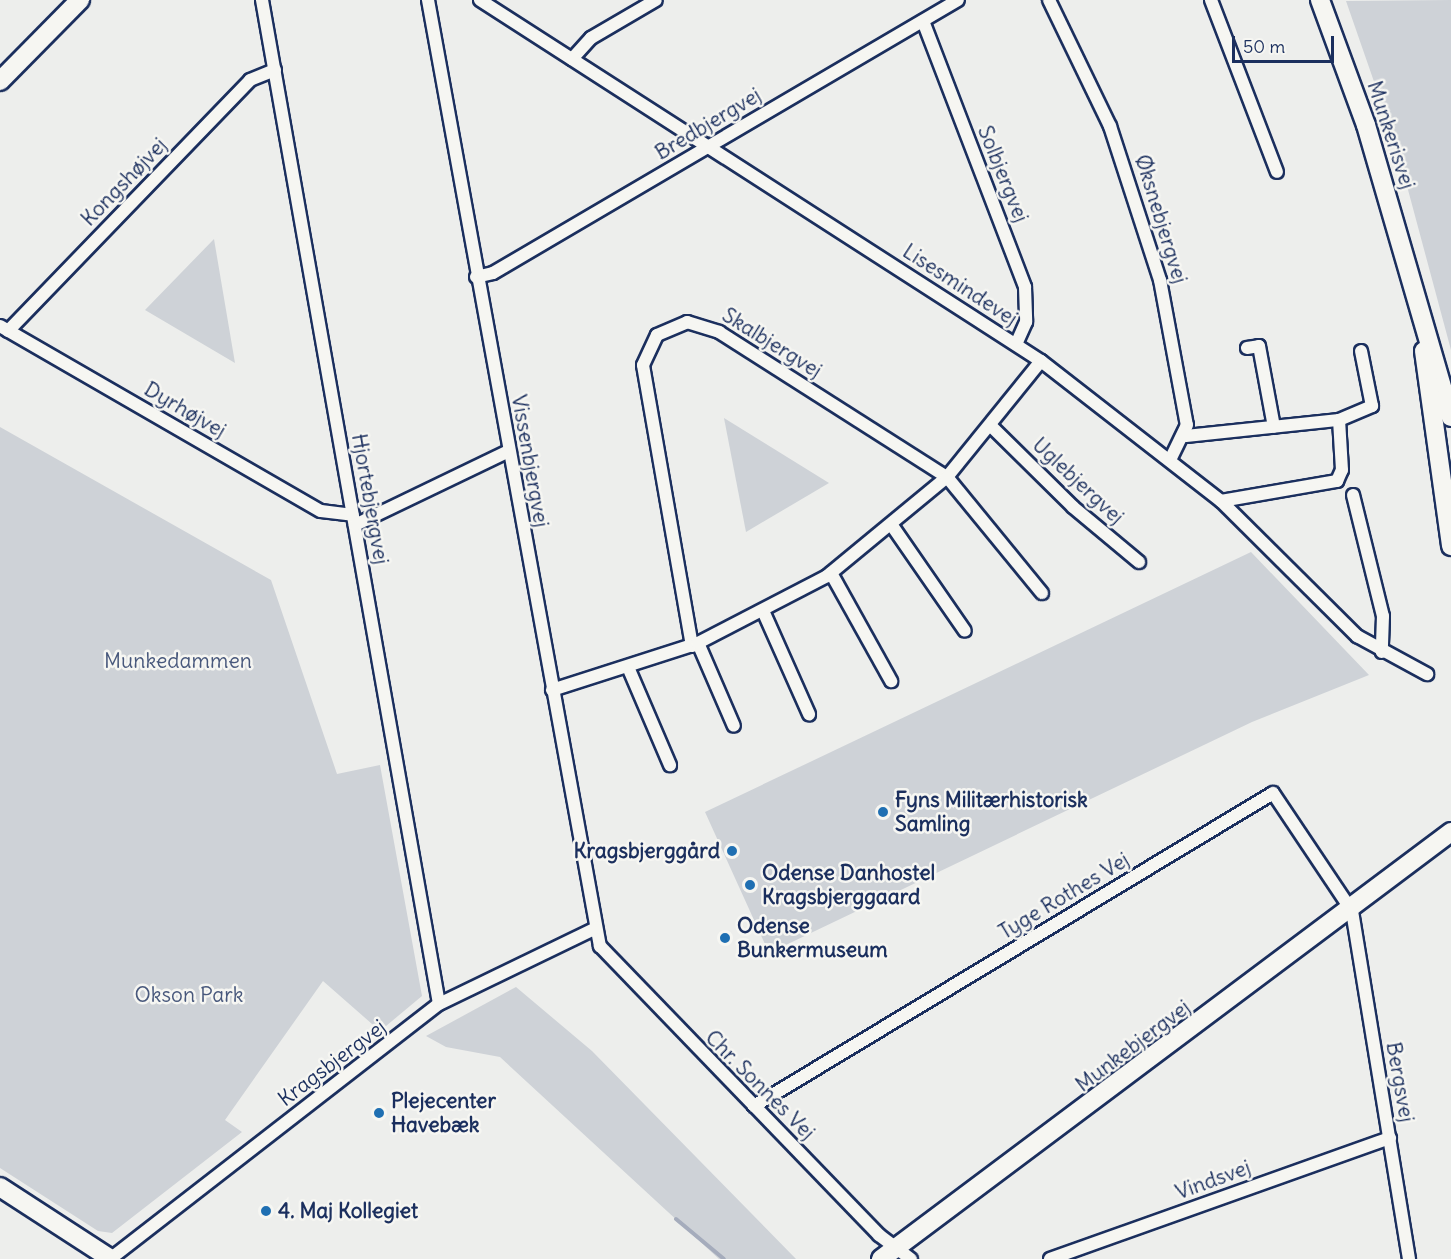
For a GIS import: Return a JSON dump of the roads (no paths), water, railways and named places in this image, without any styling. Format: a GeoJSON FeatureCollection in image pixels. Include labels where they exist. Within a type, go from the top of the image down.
{"type":"FeatureCollection","features":[{"type":"Feature","properties":{"kind":"street"},"geometry":{"type":"LineString","coordinates":[[0,81],[80,0]]}},
{"type":"Feature","properties":{"kind":"street","name":"Hjortebjergvej"},"geometry":{"type":"LineString","coordinates":[[262,0],[439,1004]]}},
{"type":"Feature","properties":{"kind":"street","name":"Vissenbjergvej"},"geometry":{"type":"LineString","coordinates":[[428,0],[476,277],[596,928]]}},
{"type":"Feature","properties":{"kind":"street","name":"Lisesmindevej"},"geometry":{"type":"LineString","coordinates":[[480,0],[1041,361],[1170,458],[1221,501],[1357,636],[1382,652],[1427,674]]}},
{"type":"Feature","properties":{"kind":"street"},"geometry":{"type":"LineString","coordinates":[[572,59],[591,38],[656,0]]}},
{"type":"Feature","properties":{"kind":"street","name":"Bredbjergvej"},"geometry":{"type":"LineString","coordinates":[[476,277],[493,273],[958,0]]}},
{"type":"Feature","properties":{"kind":"street","name":"Øksnebjergvej"},"geometry":{"type":"LineString","coordinates":[[1049,0],[1100,100],[1134,191],[1174,342],[1185,436]]}},
{"type":"Feature","properties":{"kind":"street"},"geometry":{"type":"LineString","coordinates":[[1210,0],[1277,172]]}},
{"type":"Feature","properties":{"kind":"street","name":"Munkerisvej"},"geometry":{"type":"LineString","coordinates":[[1320,0],[1366,125],[1451,417]]}},
{"type":"Feature","properties":{"kind":"street","name":"Solbjergvej"},"geometry":{"type":"LineString","coordinates":[[923,21],[1025,287],[1026,322],[1016,344]]}},
{"type":"Feature","properties":{"kind":"street","name":"Kongshøjvej"},"geometry":{"type":"LineString","coordinates":[[4,329],[250,80],[274,70]]}},
{"type":"Feature","properties":{"kind":"street","name":"Munkerisvej"},"geometry":{"type":"LineString","coordinates":[[1413,287],[1451,546]]}},
{"type":"Feature","properties":{"kind":"street","name":"Skalbjergvej"},"geometry":{"type":"LineString","coordinates":[[695,644],[644,365],[657,335],[671,326],[696,323],[719,332],[947,477]]}},
{"type":"Feature","properties":{"kind":"street","name":"Dyrhøjvej"},"geometry":{"type":"LineString","coordinates":[[4,329],[321,511],[354,520]]}},
{"type":"Feature","properties":{"kind":"street"},"geometry":{"type":"LineString","coordinates":[[1246,348],[1258,346],[1274,427]]}},
{"type":"Feature","properties":{"kind":"street"},"geometry":{"type":"LineString","coordinates":[[1170,458],[1185,436],[1339,420],[1372,406],[1361,351]]}},
{"type":"Feature","properties":{"kind":"street"},"geometry":{"type":"LineString","coordinates":[[552,690],[628,668],[695,644],[764,613],[831,573],[893,527],[947,477],[992,427],[1041,361]]}},
{"type":"Feature","properties":{"kind":"street"},"geometry":{"type":"LineString","coordinates":[[1221,501],[1337,481],[1341,470],[1339,420]]}},
{"type":"Feature","properties":{"kind":"street","name":"Uglebjergvej"},"geometry":{"type":"LineString","coordinates":[[992,427],[1073,507],[1139,562]]}},
{"type":"Feature","properties":{"kind":"street"},"geometry":{"type":"LineString","coordinates":[[354,520],[509,451]]}},
{"type":"Feature","properties":{"kind":"street"},"geometry":{"type":"LineString","coordinates":[[947,477],[1042,593]]}},
{"type":"Feature","properties":{"kind":"street"},"geometry":{"type":"LineString","coordinates":[[1353,495],[1383,616],[1382,652]]}},
{"type":"Feature","properties":{"kind":"street"},"geometry":{"type":"LineString","coordinates":[[893,527],[965,631]]}},
{"type":"Feature","properties":{"kind":"street"},"geometry":{"type":"LineString","coordinates":[[831,573],[891,681]]}},
{"type":"Feature","properties":{"kind":"street"},"geometry":{"type":"LineString","coordinates":[[764,613],[809,714]]}},
{"type":"Feature","properties":{"kind":"street"},"geometry":{"type":"LineString","coordinates":[[695,644],[734,726]]}},
{"type":"Feature","properties":{"kind":"street"},"geometry":{"type":"LineString","coordinates":[[628,668],[670,765]]}},
{"type":"Feature","properties":{"kind":"street","name":"Tyge Rothes Vej"},"geometry":{"type":"LineString","coordinates":[[754,1106],[1273,794],[1352,911]]}},
{"type":"Feature","properties":{"kind":"street","name":"Munkebjergvej"},"geometry":{"type":"LineString","coordinates":[[881,1259],[1352,911],[1451,832]]}},
{"type":"Feature","properties":{"kind":"street","name":"Munkebjergvej"},"geometry":{"type":"LineString","coordinates":[[1410,867],[1451,850]]}},
{"type":"Feature","properties":{"kind":"street","name":"Bergsvej"},"geometry":{"type":"LineString","coordinates":[[1352,911],[1409,1259]]}},
{"type":"Feature","properties":{"kind":"street","name":"Kragsbjergvej"},"geometry":{"type":"LineString","coordinates":[[110,1259],[439,1004],[596,928]]}},
{"type":"Feature","properties":{"kind":"street","name":"Chr. Sonnes Vej"},"geometry":{"type":"LineString","coordinates":[[596,928],[600,946],[754,1106],[896,1247],[911,1259]]}},
{"type":"Feature","properties":{"kind":"street","name":"Vindsvej"},"geometry":{"type":"LineString","coordinates":[[1050,1259],[1390,1138]]}},
{"type":"Feature","properties":{"kind":"street"},"geometry":{"type":"LineString","coordinates":[[0,1187],[110,1259]]}},
{"type":"Feature","properties":{"kind":"waterway"},"geometry":{"type":"LineString","coordinates":[[676,1219],[724,1259]]}},
{"type":"Feature","properties":{"kind":"place","name":"Fyns Militærhistorisk Samling"},"geometry":{"type":"Point","coordinates":[883,812]}},
{"type":"Feature","properties":{"kind":"place","name":"Kragsbjerggård"},"geometry":{"type":"Point","coordinates":[732,851]}},
{"type":"Feature","properties":{"kind":"place","name":"Odense Danhostel Kragsbjerggaard"},"geometry":{"type":"Point","coordinates":[750,885]}},
{"type":"Feature","properties":{"kind":"place","name":"Odense Bunkermuseum"},"geometry":{"type":"Point","coordinates":[725,938]}},
{"type":"Feature","properties":{"kind":"place","name":"Plejecenter Havebæk"},"geometry":{"type":"Point","coordinates":[379,1113]}},
{"type":"Feature","properties":{"kind":"place","name":"4. Maj Kollegiet"},"geometry":{"type":"Point","coordinates":[266,1211]}},
{"type":"Feature","properties":{"kind":"park label","name":"Munkedammen"},"geometry":{"type":"Point","coordinates":[178,661]}},
{"type":"Feature","properties":{"kind":"park label","name":"Okson Park"},"geometry":{"type":"Point","coordinates":[189,995]}}]}
